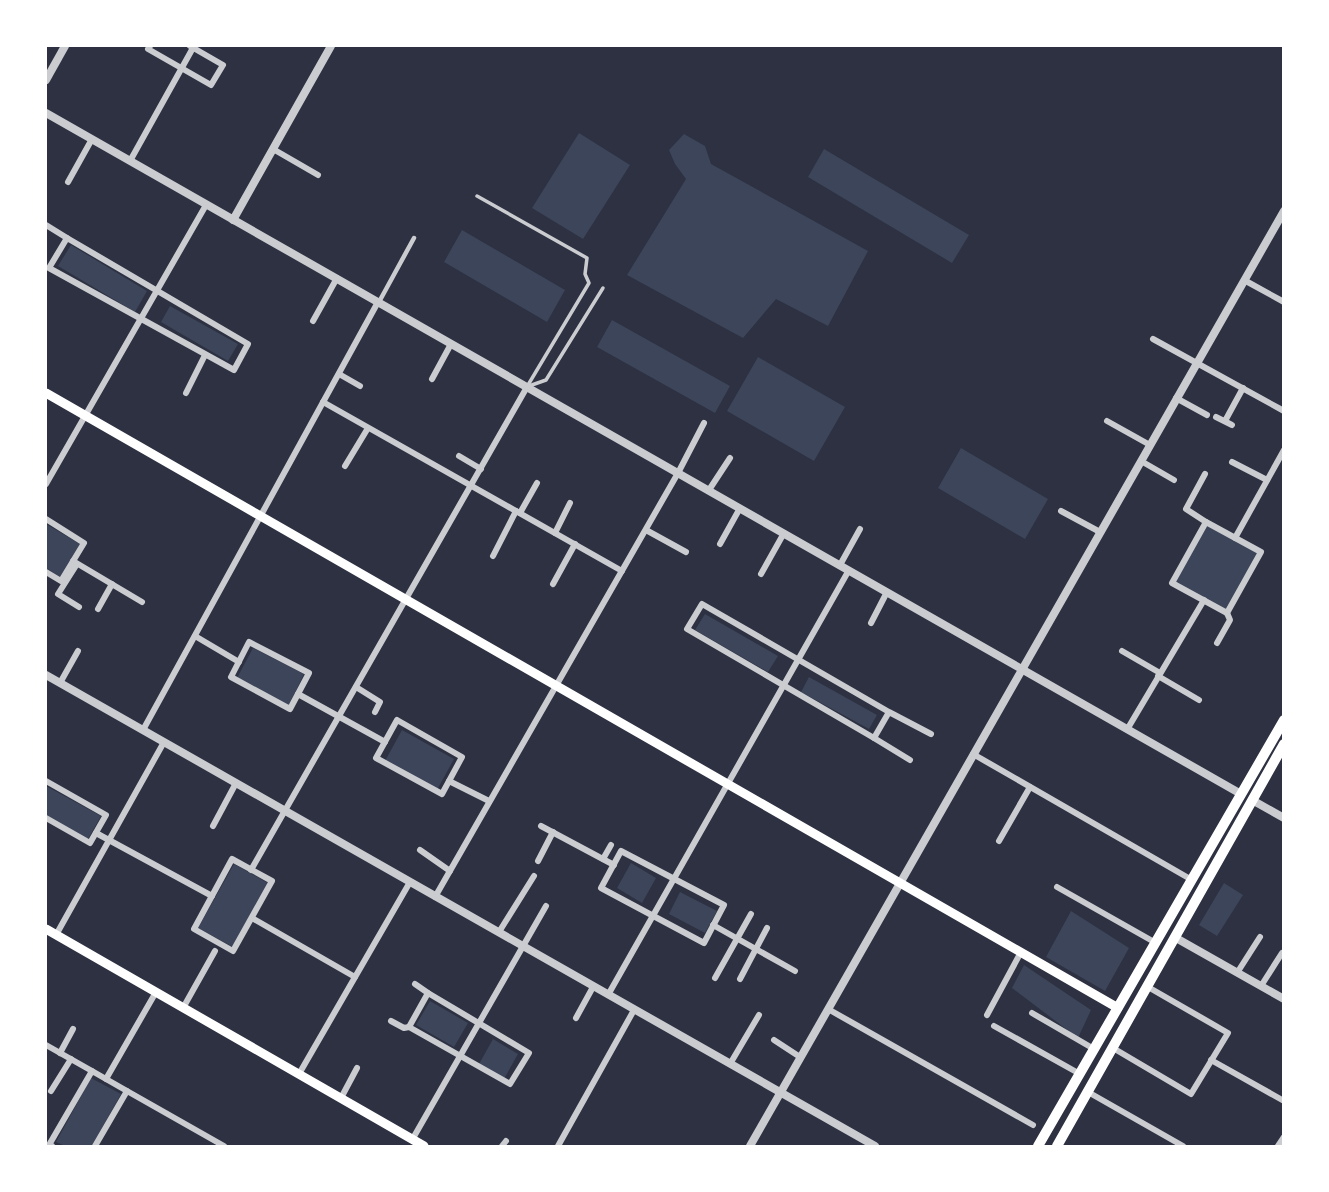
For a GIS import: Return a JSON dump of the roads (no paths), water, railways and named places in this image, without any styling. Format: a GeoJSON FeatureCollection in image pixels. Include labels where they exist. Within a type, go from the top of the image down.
{"type":"FeatureCollection","features":[{"type":"Feature","properties":{"kind":"main road"},"geometry":{"type":"LineString","coordinates":[[46,393],[1132,1015]]}},
{"type":"Feature","properties":{"kind":"main road"},"geometry":{"type":"LineString","coordinates":[[1038,1146],[1283,720]]}},
{"type":"Feature","properties":{"kind":"main road"},"geometry":{"type":"LineString","coordinates":[[1057,1146],[1283,744]]}},
{"type":"Feature","properties":{"kind":"main road"},"geometry":{"type":"LineString","coordinates":[[1241,793],[1252,800]]}},
{"type":"Feature","properties":{"kind":"main road"},"geometry":{"type":"LineString","coordinates":[[46,929],[424,1146]]}},
{"type":"Feature","properties":{"kind":"street"},"geometry":{"type":"LineString","coordinates":[[46,80],[65,46]]}},
{"type":"Feature","properties":{"kind":"street"},"geometry":{"type":"LineString","coordinates":[[130,161],[181,68],[192,46],[223,65],[211,85],[181,68],[149,47]]}},
{"type":"Feature","properties":{"kind":"street"},"geometry":{"type":"LineString","coordinates":[[233,220],[331,46]]}},
{"type":"Feature","properties":{"kind":"street"},"geometry":{"type":"LineString","coordinates":[[46,113],[1241,793]]}},
{"type":"Feature","properties":{"kind":"street"},"geometry":{"type":"LineString","coordinates":[[68,182],[92,139]]}},
{"type":"Feature","properties":{"kind":"street"},"geometry":{"type":"LineString","coordinates":[[273,149],[318,175]]}},
{"type":"Feature","properties":{"kind":"street"},"geometry":{"type":"LineString","coordinates":[[46,484],[206,205]]}},
{"type":"Feature","properties":{"kind":"street"},"geometry":{"type":"LineString","coordinates":[[750,1146],[1283,211]]}},
{"type":"Feature","properties":{"kind":"street"},"geometry":{"type":"LineString","coordinates":[[46,225],[248,344],[234,370],[47,267],[66,237]]}},
{"type":"Feature","properties":{"kind":"street"},"geometry":{"type":"LineString","coordinates":[[143,730],[414,238]]}},
{"type":"Feature","properties":{"kind":"street"},"geometry":{"type":"LineString","coordinates":[[313,321],[337,278]]}},
{"type":"Feature","properties":{"kind":"street"},"geometry":{"type":"LineString","coordinates":[[1244,280],[1283,302]]}},
{"type":"Feature","properties":{"kind":"street"},"geometry":{"type":"LineString","coordinates":[[1153,339],[1283,411]]}},
{"type":"Feature","properties":{"kind":"street"},"geometry":{"type":"LineString","coordinates":[[432,379],[451,344]]}},
{"type":"Feature","properties":{"kind":"street"},"geometry":{"type":"LineString","coordinates":[[186,393],[205,355]]}},
{"type":"Feature","properties":{"kind":"street"},"geometry":{"type":"LineString","coordinates":[[339,373],[360,386]]}},
{"type":"Feature","properties":{"kind":"street"},"geometry":{"type":"LineString","coordinates":[[251,870],[527,387]]}},
{"type":"Feature","properties":{"kind":"street"},"geometry":{"type":"LineString","coordinates":[[1216,417],[1232,425],[1225,421],[1243,388]]}},
{"type":"Feature","properties":{"kind":"street"},"geometry":{"type":"LineString","coordinates":[[1176,398],[1207,415]]}},
{"type":"Feature","properties":{"kind":"street"},"geometry":{"type":"LineString","coordinates":[[323,402],[622,571]]}},
{"type":"Feature","properties":{"kind":"street"},"geometry":{"type":"LineString","coordinates":[[1107,421],[1150,445]]}},
{"type":"Feature","properties":{"kind":"street"},"geometry":{"type":"LineString","coordinates":[[435,897],[646,530],[704,423]]}},
{"type":"Feature","properties":{"kind":"street"},"geometry":{"type":"LineString","coordinates":[[345,466],[368,428]]}},
{"type":"Feature","properties":{"kind":"street"},"geometry":{"type":"LineString","coordinates":[[1235,538],[1283,450]]}},
{"type":"Feature","properties":{"kind":"street"},"geometry":{"type":"LineString","coordinates":[[459,456],[481,469]]}},
{"type":"Feature","properties":{"kind":"street"},"geometry":{"type":"LineString","coordinates":[[709,490],[730,458]]}},
{"type":"Feature","properties":{"kind":"street"},"geometry":{"type":"LineString","coordinates":[[1140,461],[1174,480]]}},
{"type":"Feature","properties":{"kind":"street"},"geometry":{"type":"LineString","coordinates":[[1232,462],[1267,480]]}},
{"type":"Feature","properties":{"kind":"street"},"geometry":{"type":"LineString","coordinates":[[1205,474],[1186,509],[1261,552],[1227,613]]}},
{"type":"Feature","properties":{"kind":"street"},"geometry":{"type":"LineString","coordinates":[[493,556],[537,483]]}},
{"type":"Feature","properties":{"kind":"street"},"geometry":{"type":"LineString","coordinates":[[555,533],[570,502]]}},
{"type":"Feature","properties":{"kind":"street"},"geometry":{"type":"LineString","coordinates":[[720,544],[740,508]]}},
{"type":"Feature","properties":{"kind":"street"},"geometry":{"type":"LineString","coordinates":[[1061,511],[1100,532]]}},
{"type":"Feature","properties":{"kind":"street"},"geometry":{"type":"LineString","coordinates":[[46,519],[84,543],[58,594],[79,607]]}},
{"type":"Feature","properties":{"kind":"street"},"geometry":{"type":"LineString","coordinates":[[1206,522],[1172,583],[1227,613],[1230,620],[1217,643]]}},
{"type":"Feature","properties":{"kind":"street"},"geometry":{"type":"LineString","coordinates":[[840,565],[860,529]]}},
{"type":"Feature","properties":{"kind":"street"},"geometry":{"type":"LineString","coordinates":[[646,530],[686,552]]}},
{"type":"Feature","properties":{"kind":"street"},"geometry":{"type":"LineString","coordinates":[[761,574],[784,533]]}},
{"type":"Feature","properties":{"kind":"street"},"geometry":{"type":"LineString","coordinates":[[553,584],[575,544]]}},
{"type":"Feature","properties":{"kind":"street"},"geometry":{"type":"LineString","coordinates":[[46,572],[61,581],[75,562]]}},
{"type":"Feature","properties":{"kind":"street"},"geometry":{"type":"LineString","coordinates":[[75,562],[142,602]]}},
{"type":"Feature","properties":{"kind":"street"},"geometry":{"type":"LineString","coordinates":[[608,995],[849,570]]}},
{"type":"Feature","properties":{"kind":"street"},"geometry":{"type":"LineString","coordinates":[[98,609],[111,584]]}},
{"type":"Feature","properties":{"kind":"street"},"geometry":{"type":"LineString","coordinates":[[871,623],[887,592]]}},
{"type":"Feature","properties":{"kind":"street"},"geometry":{"type":"LineString","coordinates":[[1128,728],[1203,600]]}},
{"type":"Feature","properties":{"kind":"street"},"geometry":{"type":"LineString","coordinates":[[910,760],[687,629],[702,604],[931,734]]}},
{"type":"Feature","properties":{"kind":"street"},"geometry":{"type":"LineString","coordinates":[[195,636],[239,662]]}},
{"type":"Feature","properties":{"kind":"street"},"geometry":{"type":"LineString","coordinates":[[249,642],[309,673],[298,694],[290,709],[231,677],[249,642]]}},
{"type":"Feature","properties":{"kind":"street"},"geometry":{"type":"LineString","coordinates":[[60,683],[78,651]]}},
{"type":"Feature","properties":{"kind":"street"},"geometry":{"type":"LineString","coordinates":[[1122,651],[1199,701]]}},
{"type":"Feature","properties":{"kind":"street"},"geometry":{"type":"LineString","coordinates":[[46,675],[874,1146]]}},
{"type":"Feature","properties":{"kind":"street"},"geometry":{"type":"LineString","coordinates":[[356,687],[380,702],[375,712]]}},
{"type":"Feature","properties":{"kind":"street"},"geometry":{"type":"LineString","coordinates":[[298,694],[385,742]]}},
{"type":"Feature","properties":{"kind":"street"},"geometry":{"type":"LineString","coordinates":[[874,738],[889,712]]}},
{"type":"Feature","properties":{"kind":"street"},"geometry":{"type":"LineString","coordinates":[[397,720],[463,757],[449,781],[442,794],[376,758],[397,720]]}},
{"type":"Feature","properties":{"kind":"street"},"geometry":{"type":"LineString","coordinates":[[56,934],[164,742]]}},
{"type":"Feature","properties":{"kind":"street"},"geometry":{"type":"LineString","coordinates":[[973,754],[1192,880]]}},
{"type":"Feature","properties":{"kind":"street"},"geometry":{"type":"LineString","coordinates":[[46,781],[106,815],[90,843],[46,818]]}},
{"type":"Feature","properties":{"kind":"street"},"geometry":{"type":"LineString","coordinates":[[449,781],[489,801]]}},
{"type":"Feature","properties":{"kind":"street"},"geometry":{"type":"LineString","coordinates":[[213,826],[236,783]]}},
{"type":"Feature","properties":{"kind":"street"},"geometry":{"type":"LineString","coordinates":[[999,841],[1030,787]]}},
{"type":"Feature","properties":{"kind":"street"},"geometry":{"type":"LineString","coordinates":[[1252,800],[1283,818]]}},
{"type":"Feature","properties":{"kind":"street"},"geometry":{"type":"LineString","coordinates":[[541,826],[614,865]]}},
{"type":"Feature","properties":{"kind":"street"},"geometry":{"type":"LineString","coordinates":[[96,832],[212,896]]}},
{"type":"Feature","properties":{"kind":"street"},"geometry":{"type":"LineString","coordinates":[[538,860],[553,832]]}},
{"type":"Feature","properties":{"kind":"street"},"geometry":{"type":"LineString","coordinates":[[603,859],[611,845]]}},
{"type":"Feature","properties":{"kind":"street"},"geometry":{"type":"LineString","coordinates":[[420,850],[450,871]]}},
{"type":"Feature","properties":{"kind":"street"},"geometry":{"type":"LineString","coordinates":[[621,851],[673,879],[724,905],[704,943],[601,888],[621,851]]}},
{"type":"Feature","properties":{"kind":"street"},"geometry":{"type":"LineString","coordinates":[[233,859],[251,870],[272,881],[233,951],[194,929],[233,859]]}},
{"type":"Feature","properties":{"kind":"street"},"geometry":{"type":"LineString","coordinates":[[499,932],[534,876]]}},
{"type":"Feature","properties":{"kind":"street"},"geometry":{"type":"LineString","coordinates":[[299,1074],[410,882]]}},
{"type":"Feature","properties":{"kind":"street"},"geometry":{"type":"LineString","coordinates":[[1058,887],[1156,943]]}},
{"type":"Feature","properties":{"kind":"street"},"geometry":{"type":"LineString","coordinates":[[412,1140],[546,906]]}},
{"type":"Feature","properties":{"kind":"street"},"geometry":{"type":"LineString","coordinates":[[715,978],[751,914]]}},
{"type":"Feature","properties":{"kind":"street"},"geometry":{"type":"LineString","coordinates":[[252,918],[355,977]]}},
{"type":"Feature","properties":{"kind":"street"},"geometry":{"type":"LineString","coordinates":[[713,925],[795,971]]}},
{"type":"Feature","properties":{"kind":"street"},"geometry":{"type":"LineString","coordinates":[[740,979],[767,928]]}},
{"type":"Feature","properties":{"kind":"street"},"geometry":{"type":"LineString","coordinates":[[1237,973],[1260,937]]}},
{"type":"Feature","properties":{"kind":"street"},"geometry":{"type":"LineString","coordinates":[[1176,938],[1283,999]]}},
{"type":"Feature","properties":{"kind":"street"},"geometry":{"type":"LineString","coordinates":[[183,1008],[215,951]]}},
{"type":"Feature","properties":{"kind":"street"},"geometry":{"type":"LineString","coordinates":[[988,1015],[1021,952]]}},
{"type":"Feature","properties":{"kind":"street"},"geometry":{"type":"LineString","coordinates":[[1261,986],[1282,953]]}},
{"type":"Feature","properties":{"kind":"street"},"geometry":{"type":"LineString","coordinates":[[391,1021],[404,1028],[409,1027],[510,1084],[529,1053],[415,984]]}},
{"type":"Feature","properties":{"kind":"street"},"geometry":{"type":"LineString","coordinates":[[576,1018],[593,987]]}},
{"type":"Feature","properties":{"kind":"street"},"geometry":{"type":"LineString","coordinates":[[1113,1048],[1191,1094],[1228,1032],[1147,987]]}},
{"type":"Feature","properties":{"kind":"street"},"geometry":{"type":"LineString","coordinates":[[107,1079],[156,992]]}},
{"type":"Feature","properties":{"kind":"street"},"geometry":{"type":"LineString","coordinates":[[409,1027],[428,993]]}},
{"type":"Feature","properties":{"kind":"street"},"geometry":{"type":"LineString","coordinates":[[828,1009],[1033,1125]]}},
{"type":"Feature","properties":{"kind":"street"},"geometry":{"type":"LineString","coordinates":[[558,1146],[634,1010]]}},
{"type":"Feature","properties":{"kind":"street"},"geometry":{"type":"LineString","coordinates":[[1032,1013],[1094,1049]]}},
{"type":"Feature","properties":{"kind":"street"},"geometry":{"type":"LineString","coordinates":[[730,1064],[759,1015]]}},
{"type":"Feature","properties":{"kind":"street"},"geometry":{"type":"LineString","coordinates":[[994,1026],[1080,1074]]}},
{"type":"Feature","properties":{"kind":"street"},"geometry":{"type":"LineString","coordinates":[[60,1053],[74,1030]]}},
{"type":"Feature","properties":{"kind":"street"},"geometry":{"type":"LineString","coordinates":[[774,1040],[800,1057]]}},
{"type":"Feature","properties":{"kind":"street"},"geometry":{"type":"LineString","coordinates":[[46,1045],[224,1146]]}},
{"type":"Feature","properties":{"kind":"street"},"geometry":{"type":"LineString","coordinates":[[51,1091],[71,1059]]}},
{"type":"Feature","properties":{"kind":"street"},"geometry":{"type":"LineString","coordinates":[[1211,1060],[1283,1101]]}},
{"type":"Feature","properties":{"kind":"street"},"geometry":{"type":"LineString","coordinates":[[341,1098],[357,1068]]}},
{"type":"Feature","properties":{"kind":"street"},"geometry":{"type":"LineString","coordinates":[[49,1145],[92,1070]]}},
{"type":"Feature","properties":{"kind":"street"},"geometry":{"type":"LineString","coordinates":[[95,1146],[127,1091]]}},
{"type":"Feature","properties":{"kind":"street"},"geometry":{"type":"LineString","coordinates":[[1088,1092],[1182,1146]]}},
{"type":"Feature","properties":{"kind":"street"},"geometry":{"type":"LineString","coordinates":[[1278,1146],[1283,1137]]}},
{"type":"Feature","properties":{"kind":"lane"},"geometry":{"type":"LineString","coordinates":[[477,196],[587,258],[584,274],[589,283],[527,387]]}},
{"type":"Feature","properties":{"kind":"lane"},"geometry":{"type":"LineString","coordinates":[[527,387],[546,380],[603,288]]}}]}
